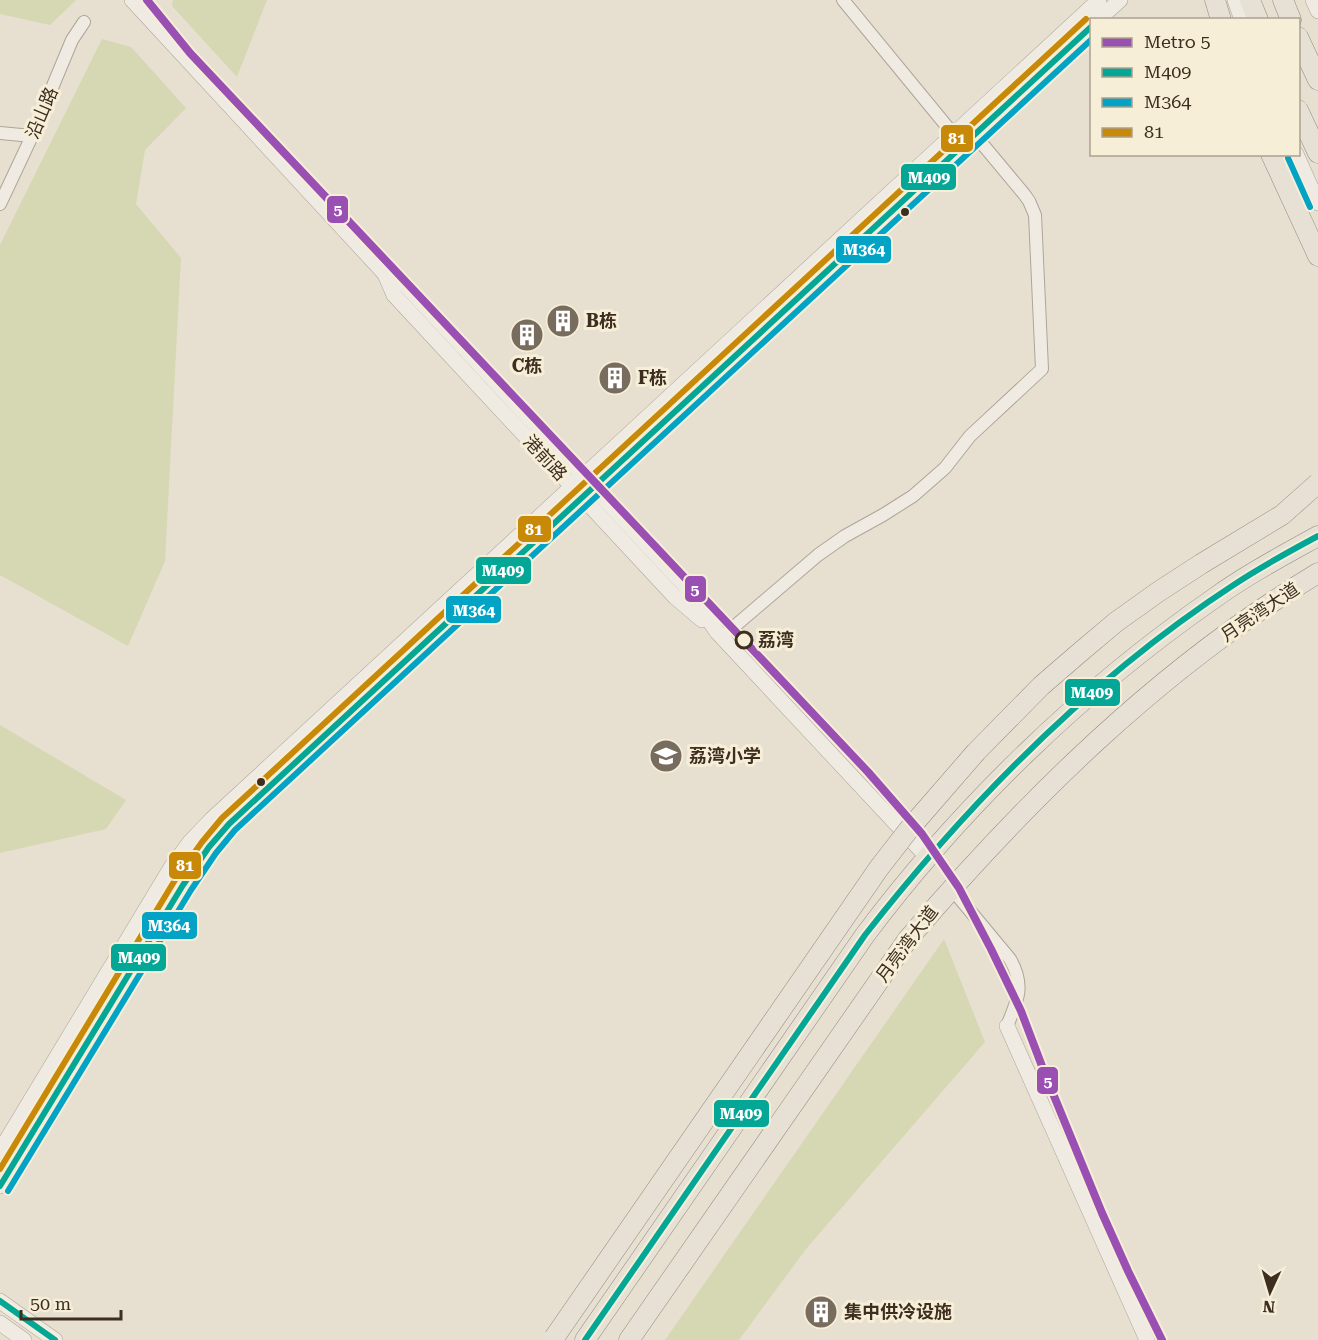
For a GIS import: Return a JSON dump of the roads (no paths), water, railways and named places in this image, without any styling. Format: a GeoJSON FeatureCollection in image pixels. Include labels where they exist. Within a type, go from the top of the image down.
{"type":"FeatureCollection","features":[{"type":"Feature","properties":{"kind":"main road"},"geometry":{"type":"LineString","coordinates":[[1215,0],[1220,18]]}},
{"type":"Feature","properties":{"kind":"main road"},"geometry":{"type":"LineString","coordinates":[[1250,0],[1257,18]]}},
{"type":"Feature","properties":{"kind":"main road"},"geometry":{"type":"LineString","coordinates":[[1283,0],[1290,18]]}},
{"type":"Feature","properties":{"kind":"main road"},"geometry":{"type":"LineString","coordinates":[[1300,39],[1318,80]]}},
{"type":"Feature","properties":{"kind":"main road"},"geometry":{"type":"LineString","coordinates":[[1300,112],[1318,153]]}},
{"type":"Feature","properties":{"kind":"main road"},"geometry":{"type":"LineString","coordinates":[[1272,156],[1318,256]]}},
{"type":"Feature","properties":{"kind":"main road"},"geometry":{"type":"LineString","coordinates":[[553,1339],[879,868],[975,752],[1041,686],[1116,622],[1201,564],[1282,515],[1318,483]]}},
{"type":"Feature","properties":{"kind":"main road","name":"月亮湾大道"},"geometry":{"type":"LineString","coordinates":[[585,1340],[865,935],[928,858],[985,796],[1082,700],[1214,598],[1318,536]]}},
{"type":"Feature","properties":{"kind":"main road","name":"月亮湾大道"},"geometry":{"type":"LineString","coordinates":[[629,1340],[908,939],[951,888],[1030,805],[1155,690],[1241,625],[1318,573]]}},
{"type":"Feature","properties":{"kind":"street","name":"港前路"},"geometry":{"type":"LineString","coordinates":[[132,0],[385,274],[405,285],[583,487],[686,587],[720,635],[928,858]]}},
{"type":"Feature","properties":{"kind":"street"},"geometry":{"type":"LineString","coordinates":[[843,0],[954,135]]}},
{"type":"Feature","properties":{"kind":"street"},"geometry":{"type":"LineString","coordinates":[[0,1186],[183,885],[219,835],[583,487],[1099,0]]}},
{"type":"Feature","properties":{"kind":"street"},"geometry":{"type":"LineString","coordinates":[[1100,18],[1120,0]]}},
{"type":"Feature","properties":{"kind":"street"},"geometry":{"type":"LineString","coordinates":[[1235,0],[1241,18]]}},
{"type":"Feature","properties":{"kind":"street"},"geometry":{"type":"LineString","coordinates":[[1313,0],[1318,10]]}},
{"type":"Feature","properties":{"kind":"street","name":"沿山路"},"geometry":{"type":"LineString","coordinates":[[0,204],[32,136],[72,40],[84,22]]}},
{"type":"Feature","properties":{"kind":"street"},"geometry":{"type":"LineString","coordinates":[[0,1150],[172,866],[190,842],[212,819],[1090,28]]}},
{"type":"Feature","properties":{"kind":"street"},"geometry":{"type":"LineString","coordinates":[[0,133],[32,136]]}},
{"type":"Feature","properties":{"kind":"street"},"geometry":{"type":"LineString","coordinates":[[720,635],[818,555],[845,536],[913,496],[945,468],[970,436],[1042,369],[1035,215],[1024,194],[974,134]]}},
{"type":"Feature","properties":{"kind":"street"},"geometry":{"type":"LineString","coordinates":[[1297,156],[1318,203]]}},
{"type":"Feature","properties":{"kind":"street"},"geometry":{"type":"LineString","coordinates":[[951,888],[1010,959],[1016,970],[1019,982],[1018,997],[1008,1026],[1147,1340]]}},
{"type":"Feature","properties":{"kind":"street"},"geometry":{"type":"LineString","coordinates":[[0,1300],[55,1340]]}},
{"type":"Feature","properties":{"kind":"street"},"geometry":{"type":"LineString","coordinates":[[0,1323],[24,1340]]}},
{"type":"Feature","properties":{"kind":"metro line","name":"5"},"geometry":{"type":"LineString","coordinates":[[147,0],[190,53],[868,772],[922,834],[959,888],[1021,1011],[1102,1213],[1162,1340]]}},
{"type":"Feature","properties":{"kind":"place","name":"B栋"},"geometry":{"type":"Point","coordinates":[563,321]}},
{"type":"Feature","properties":{"kind":"place","name":"C栋"},"geometry":{"type":"Point","coordinates":[527,335]}},
{"type":"Feature","properties":{"kind":"place","name":"F栋"},"geometry":{"type":"Point","coordinates":[615,378]}},
{"type":"Feature","properties":{"kind":"place","name":"荔湾"},"geometry":{"type":"Point","coordinates":[744,640]}},
{"type":"Feature","properties":{"kind":"place","name":"荔湾小学"},"geometry":{"type":"Point","coordinates":[666,756]}},
{"type":"Feature","properties":{"kind":"place","name":"集中供冷设施"},"geometry":{"type":"Point","coordinates":[821,1312]}}]}
